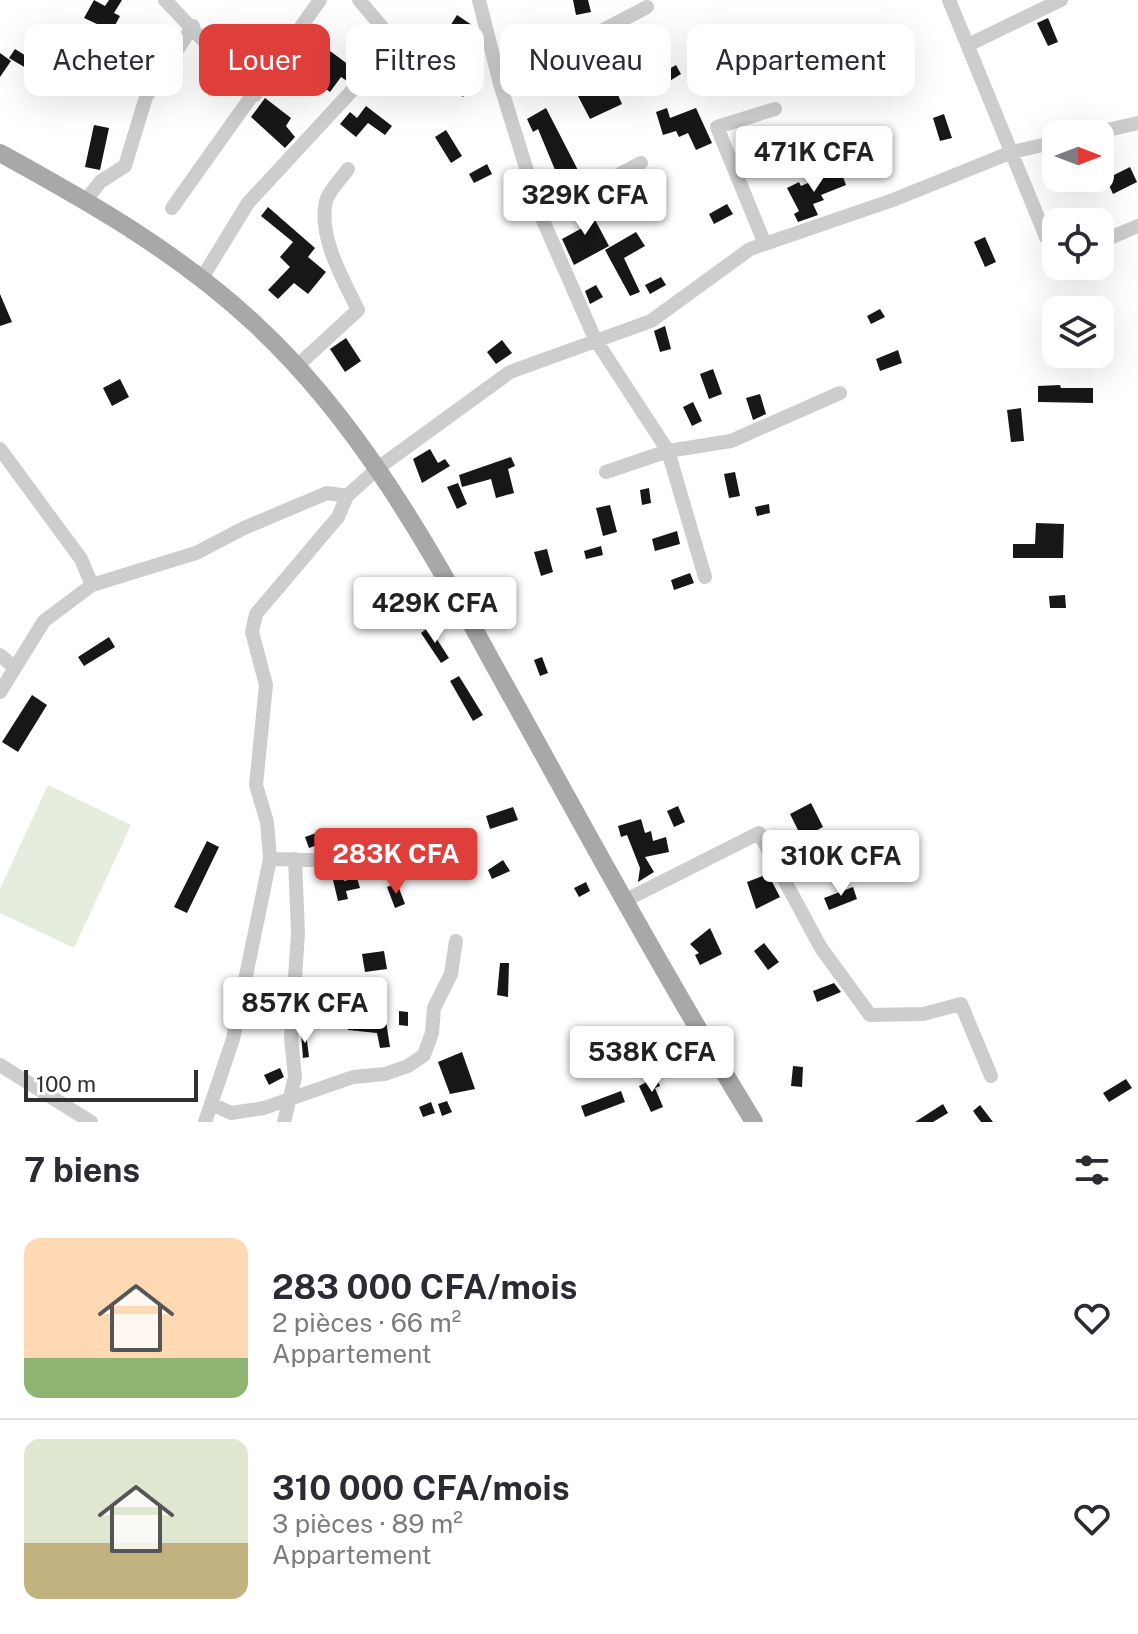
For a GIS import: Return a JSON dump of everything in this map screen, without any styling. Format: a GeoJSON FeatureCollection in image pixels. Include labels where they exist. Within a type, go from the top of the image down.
{"type":"FeatureCollection","features":[{"type":"Feature","properties":{"kind":"main road"},"geometry":{"type":"LineString","coordinates":[[0,153],[87,199],[202,278],[258,326],[296,367],[378,468],[428,546],[624,901],[754,1122]]}},
{"type":"Feature","properties":{"kind":"street"},"geometry":{"type":"LineString","coordinates":[[165,0],[199,33]]}},
{"type":"Feature","properties":{"kind":"street"},"geometry":{"type":"LineString","coordinates":[[302,24],[320,0]]}},
{"type":"Feature","properties":{"kind":"street"},"geometry":{"type":"LineString","coordinates":[[202,278],[248,203],[372,69],[382,27],[359,0]]}},
{"type":"Feature","properties":{"kind":"street"},"geometry":{"type":"LineString","coordinates":[[479,0],[500,84]]}},
{"type":"Feature","properties":{"kind":"street"},"geometry":{"type":"LineString","coordinates":[[949,0],[1042,227]]}},
{"type":"Feature","properties":{"kind":"street"},"geometry":{"type":"LineString","coordinates":[[968,45],[1061,0]]}},
{"type":"Feature","properties":{"kind":"street"},"geometry":{"type":"LineString","coordinates":[[615,24],[647,7]]}},
{"type":"Feature","properties":{"kind":"street"},"geometry":{"type":"LineString","coordinates":[[87,199],[100,182],[125,166],[146,97],[193,26]]}},
{"type":"Feature","properties":{"kind":"street"},"geometry":{"type":"LineString","coordinates":[[172,208],[254,96]]}},
{"type":"Feature","properties":{"kind":"street"},"geometry":{"type":"LineString","coordinates":[[504,96],[541,216],[595,339],[668,451],[705,577]]}},
{"type":"Feature","properties":{"kind":"street"},"geometry":{"type":"LineString","coordinates":[[765,244],[717,127],[775,109]]}},
{"type":"Feature","properties":{"kind":"street"},"geometry":{"type":"LineString","coordinates":[[1114,128],[1138,123]]}},
{"type":"Feature","properties":{"kind":"street"},"geometry":{"type":"LineString","coordinates":[[205,1122],[233,1039],[270,859],[267,822],[256,785],[266,685],[255,646],[254,623],[266,601],[338,517],[347,496],[378,468],[510,372],[651,321],[750,249],[893,200],[1012,152],[1042,145]]}},
{"type":"Feature","properties":{"kind":"street"},"geometry":{"type":"LineString","coordinates":[[541,216],[641,163]]}},
{"type":"Feature","properties":{"kind":"street"},"geometry":{"type":"LineString","coordinates":[[296,367],[358,310],[336,263],[326,221],[326,199],[348,169]]}},
{"type":"Feature","properties":{"kind":"street"},"geometry":{"type":"LineString","coordinates":[[1114,236],[1138,226]]}},
{"type":"Feature","properties":{"kind":"street"},"geometry":{"type":"LineString","coordinates":[[606,472],[668,451],[731,441],[840,393]]}},
{"type":"Feature","properties":{"kind":"street"},"geometry":{"type":"LineString","coordinates":[[0,449],[81,559],[92,585]]}},
{"type":"Feature","properties":{"kind":"street"},"geometry":{"type":"LineString","coordinates":[[0,692],[44,621],[92,585],[196,553],[244,528],[327,493],[347,496]]}},
{"type":"Feature","properties":{"kind":"street"},"geometry":{"type":"LineString","coordinates":[[0,655],[14,667]]}},
{"type":"Feature","properties":{"kind":"street"},"geometry":{"type":"LineString","coordinates":[[624,901],[759,833],[821,948],[870,1015],[923,1014],[961,1004],[991,1076]]}},
{"type":"Feature","properties":{"kind":"street"},"geometry":{"type":"LineString","coordinates":[[270,859],[371,861]]}},
{"type":"Feature","properties":{"kind":"street"},"geometry":{"type":"LineString","coordinates":[[284,1122],[295,1077],[291,1038],[298,933],[295,859]]}},
{"type":"Feature","properties":{"kind":"street"},"geometry":{"type":"LineString","coordinates":[[212,1104],[231,1113],[290,1101],[353,1077],[385,1074],[408,1066],[424,1055],[432,1033],[434,1008],[451,974],[456,941]]}},
{"type":"Feature","properties":{"kind":"street"},"geometry":{"type":"LineString","coordinates":[[0,1065],[91,1122]]}},
{"type":"Feature","properties":{"kind":"shaded area"},"geometry":{"type":"Polygon","coordinates":[[[48,785],[131,825],[74,948],[0,913],[0,889],[48,785]]]}},
{"type":"Feature","properties":{"kind":"building"},"geometry":{"type":"Polygon","coordinates":[[[94,0],[105,6],[109,0],[122,0],[114,13],[120,16],[116,24],[97,24],[84,18],[94,0]]]}},
{"type":"Feature","properties":{"kind":"building"},"geometry":{"type":"Polygon","coordinates":[[[573,0],[588,0],[591,12],[576,15],[573,0]]]}},
{"type":"Feature","properties":{"kind":"building"},"geometry":{"type":"Polygon","coordinates":[[[457,15],[470,24],[451,24],[457,15]]]}},
{"type":"Feature","properties":{"kind":"building"},"geometry":{"type":"Polygon","coordinates":[[[1048,18],[1058,42],[1048,46],[1037,23],[1048,18]]]}},
{"type":"Feature","properties":{"kind":"building"},"geometry":{"type":"Polygon","coordinates":[[[15,49],[24,55],[24,67],[9,58],[15,49]]]}},
{"type":"Feature","properties":{"kind":"building"},"geometry":{"type":"Polygon","coordinates":[[[330,51],[346,63],[346,80],[341,77],[330,92],[330,51]]]}},
{"type":"Feature","properties":{"kind":"building"},"geometry":{"type":"Polygon","coordinates":[[[0,53],[11,61],[0,77],[0,53]]]}},
{"type":"Feature","properties":{"kind":"building"},"geometry":{"type":"Polygon","coordinates":[[[676,65],[681,74],[671,80],[671,68],[676,65]]]}},
{"type":"Feature","properties":{"kind":"building"},"geometry":{"type":"Polygon","coordinates":[[[578,96],[618,96],[622,104],[590,119],[578,96]]]}},
{"type":"Feature","properties":{"kind":"building"},"geometry":{"type":"Polygon","coordinates":[[[265,98],[291,118],[286,126],[295,137],[285,148],[251,117],[265,98]]]}},
{"type":"Feature","properties":{"kind":"building"},"geometry":{"type":"Polygon","coordinates":[[[366,106],[392,126],[385,135],[368,123],[356,137],[340,124],[350,112],[357,118],[366,106]]]}},
{"type":"Feature","properties":{"kind":"building"},"geometry":{"type":"Polygon","coordinates":[[[546,108],[581,176],[549,193],[545,185],[558,177],[538,129],[533,132],[527,119],[546,108]]]}},
{"type":"Feature","properties":{"kind":"building"},"geometry":{"type":"Polygon","coordinates":[[[667,108],[670,118],[696,108],[712,143],[696,150],[688,133],[679,137],[676,131],[663,135],[656,112],[667,108]]]}},
{"type":"Feature","properties":{"kind":"building"},"geometry":{"type":"Polygon","coordinates":[[[944,114],[952,138],[940,141],[933,118],[944,114]]]}},
{"type":"Feature","properties":{"kind":"building"},"geometry":{"type":"Polygon","coordinates":[[[94,125],[109,128],[100,170],[85,167],[94,125]]]}},
{"type":"Feature","properties":{"kind":"building"},"geometry":{"type":"Polygon","coordinates":[[[446,130],[462,156],[451,163],[435,137],[446,130]]]}},
{"type":"Feature","properties":{"kind":"building"},"geometry":{"type":"Polygon","coordinates":[[[761,131],[771,152],[760,158],[750,137],[761,131]]]}},
{"type":"Feature","properties":{"kind":"building"},"geometry":{"type":"Polygon","coordinates":[[[852,131],[853,143],[824,144],[824,132],[852,131]]]}},
{"type":"Feature","properties":{"kind":"building"},"geometry":{"type":"Polygon","coordinates":[[[487,164],[492,174],[474,183],[469,174],[487,164]]]}},
{"type":"Feature","properties":{"kind":"building"},"geometry":{"type":"Polygon","coordinates":[[[1130,167],[1137,182],[1113,194],[1114,175],[1130,167]]]}},
{"type":"Feature","properties":{"kind":"building"},"geometry":{"type":"Polygon","coordinates":[[[840,169],[846,185],[821,195],[824,200],[813,204],[818,215],[798,222],[794,214],[799,211],[787,188],[799,182],[801,186],[840,169]]]}},
{"type":"Feature","properties":{"kind":"building"},"geometry":{"type":"Polygon","coordinates":[[[586,203],[609,246],[574,265],[562,239],[584,227],[574,210],[586,203]]]}},
{"type":"Feature","properties":{"kind":"building"},"geometry":{"type":"Polygon","coordinates":[[[727,204],[733,214],[714,224],[709,214],[727,204]]]}},
{"type":"Feature","properties":{"kind":"building"},"geometry":{"type":"Polygon","coordinates":[[[268,207],[315,248],[308,257],[326,272],[308,294],[294,283],[278,299],[268,290],[290,267],[280,257],[293,242],[261,216],[268,207]]]}},
{"type":"Feature","properties":{"kind":"building"},"geometry":{"type":"Polygon","coordinates":[[[636,232],[645,246],[624,258],[640,292],[630,296],[605,250],[636,232]]]}},
{"type":"Feature","properties":{"kind":"building"},"geometry":{"type":"Polygon","coordinates":[[[985,237],[996,262],[985,267],[974,242],[985,237]]]}},
{"type":"Feature","properties":{"kind":"building"},"geometry":{"type":"Polygon","coordinates":[[[661,277],[666,285],[650,294],[645,285],[661,277]]]}},
{"type":"Feature","properties":{"kind":"building"},"geometry":{"type":"Polygon","coordinates":[[[596,285],[603,297],[590,304],[585,291],[596,285]]]}},
{"type":"Feature","properties":{"kind":"building"},"geometry":{"type":"Polygon","coordinates":[[[0,294],[12,322],[0,326],[0,294]]]}},
{"type":"Feature","properties":{"kind":"building"},"geometry":{"type":"Polygon","coordinates":[[[880,309],[885,317],[871,324],[867,316],[880,309]]]}},
{"type":"Feature","properties":{"kind":"building"},"geometry":{"type":"Polygon","coordinates":[[[665,326],[671,349],[660,352],[654,331],[665,326]]]}},
{"type":"Feature","properties":{"kind":"building"},"geometry":{"type":"Polygon","coordinates":[[[346,338],[361,361],[345,372],[330,349],[346,338]]]}},
{"type":"Feature","properties":{"kind":"building"},"geometry":{"type":"Polygon","coordinates":[[[502,340],[512,353],[496,364],[487,352],[502,340]]]}},
{"type":"Feature","properties":{"kind":"building"},"geometry":{"type":"Polygon","coordinates":[[[898,350],[902,363],[880,371],[876,359],[898,350]]]}},
{"type":"Feature","properties":{"kind":"building"},"geometry":{"type":"Polygon","coordinates":[[[713,369],[722,394],[709,399],[700,374],[713,369]]]}},
{"type":"Feature","properties":{"kind":"building"},"geometry":{"type":"Polygon","coordinates":[[[120,379],[129,397],[112,406],[103,388],[120,379]]]}},
{"type":"Feature","properties":{"kind":"building"},"geometry":{"type":"Polygon","coordinates":[[[1060,385],[1061,388],[1093,388],[1093,403],[1038,402],[1038,386],[1060,385]]]}},
{"type":"Feature","properties":{"kind":"building"},"geometry":{"type":"Polygon","coordinates":[[[760,394],[766,414],[753,420],[746,398],[760,394]]]}},
{"type":"Feature","properties":{"kind":"building"},"geometry":{"type":"Polygon","coordinates":[[[693,402],[702,421],[692,426],[683,407],[693,402]]]}},
{"type":"Feature","properties":{"kind":"building"},"geometry":{"type":"Polygon","coordinates":[[[1021,408],[1024,441],[1011,442],[1007,410],[1021,408]]]}},
{"type":"Feature","properties":{"kind":"building"},"geometry":{"type":"Polygon","coordinates":[[[430,449],[438,463],[445,459],[450,466],[422,483],[413,459],[430,449]]]}},
{"type":"Feature","properties":{"kind":"building"},"geometry":{"type":"Polygon","coordinates":[[[511,457],[515,466],[508,469],[514,493],[496,498],[491,479],[462,487],[459,475],[511,457]]]}},
{"type":"Feature","properties":{"kind":"building"},"geometry":{"type":"Polygon","coordinates":[[[735,472],[740,496],[729,498],[724,474],[735,472]]]}},
{"type":"Feature","properties":{"kind":"building"},"geometry":{"type":"Polygon","coordinates":[[[458,483],[467,504],[457,509],[447,487],[458,483]]]}},
{"type":"Feature","properties":{"kind":"building"},"geometry":{"type":"Polygon","coordinates":[[[649,488],[651,503],[642,505],[640,490],[649,488]]]}},
{"type":"Feature","properties":{"kind":"building"},"geometry":{"type":"Polygon","coordinates":[[[769,504],[770,513],[757,516],[755,507],[769,504]]]}},
{"type":"Feature","properties":{"kind":"building"},"geometry":{"type":"Polygon","coordinates":[[[610,505],[617,532],[603,536],[596,508],[610,505]]]}},
{"type":"Feature","properties":{"kind":"building"},"geometry":{"type":"Polygon","coordinates":[[[1036,523],[1064,524],[1063,558],[1013,558],[1013,544],[1035,544],[1036,523]]]}},
{"type":"Feature","properties":{"kind":"building"},"geometry":{"type":"Polygon","coordinates":[[[677,531],[680,544],[655,551],[652,539],[677,531]]]}},
{"type":"Feature","properties":{"kind":"building"},"geometry":{"type":"Polygon","coordinates":[[[601,546],[603,555],[586,559],[584,551],[601,546]]]}},
{"type":"Feature","properties":{"kind":"building"},"geometry":{"type":"Polygon","coordinates":[[[547,549],[553,572],[541,576],[534,552],[547,549]]]}},
{"type":"Feature","properties":{"kind":"building"},"geometry":{"type":"Polygon","coordinates":[[[690,573],[694,583],[674,590],[671,580],[690,573]]]}},
{"type":"Feature","properties":{"kind":"building"},"geometry":{"type":"Polygon","coordinates":[[[405,579],[414,601],[404,606],[394,584],[405,579]]]}},
{"type":"Feature","properties":{"kind":"building"},"geometry":{"type":"Polygon","coordinates":[[[1065,595],[1066,608],[1050,608],[1049,596],[1065,595]]]}},
{"type":"Feature","properties":{"kind":"building"},"geometry":{"type":"Polygon","coordinates":[[[429,627],[449,658],[441,663],[421,633],[429,627]]]}},
{"type":"Feature","properties":{"kind":"building"},"geometry":{"type":"Polygon","coordinates":[[[109,637],[115,647],[84,666],[78,657],[109,637]]]}},
{"type":"Feature","properties":{"kind":"building"},"geometry":{"type":"Polygon","coordinates":[[[542,657],[548,673],[540,676],[534,660],[542,657]]]}},
{"type":"Feature","properties":{"kind":"building"},"geometry":{"type":"Polygon","coordinates":[[[459,676],[483,715],[473,721],[450,681],[459,676]]]}},
{"type":"Feature","properties":{"kind":"building"},"geometry":{"type":"Polygon","coordinates":[[[32,695],[47,705],[18,752],[2,742],[32,695]]]}},
{"type":"Feature","properties":{"kind":"building"},"geometry":{"type":"Polygon","coordinates":[[[811,803],[823,827],[802,838],[790,814],[811,803]]]}},
{"type":"Feature","properties":{"kind":"building"},"geometry":{"type":"Polygon","coordinates":[[[678,806],[685,822],[674,827],[667,811],[678,806]]]}},
{"type":"Feature","properties":{"kind":"building"},"geometry":{"type":"Polygon","coordinates":[[[513,807],[518,820],[490,829],[486,816],[513,807]]]}},
{"type":"Feature","properties":{"kind":"building"},"geometry":{"type":"Polygon","coordinates":[[[641,819],[645,833],[651,831],[653,841],[666,837],[669,852],[645,857],[654,872],[638,882],[640,868],[627,835],[621,837],[618,826],[641,819]]]}},
{"type":"Feature","properties":{"kind":"building"},"geometry":{"type":"Polygon","coordinates":[[[319,832],[323,843],[309,848],[305,837],[319,832]]]}},
{"type":"Feature","properties":{"kind":"building"},"geometry":{"type":"Polygon","coordinates":[[[207,841],[219,847],[187,913],[174,907],[207,841]]]}},
{"type":"Feature","properties":{"kind":"building"},"geometry":{"type":"Polygon","coordinates":[[[399,860],[405,875],[390,882],[383,867],[399,860]]]}},
{"type":"Feature","properties":{"kind":"building"},"geometry":{"type":"Polygon","coordinates":[[[503,860],[510,871],[492,879],[488,870],[503,860]]]}},
{"type":"Feature","properties":{"kind":"building"},"geometry":{"type":"Polygon","coordinates":[[[768,874],[780,897],[756,909],[747,882],[768,874]]]}},
{"type":"Feature","properties":{"kind":"building"},"geometry":{"type":"Polygon","coordinates":[[[343,878],[344,881],[357,878],[360,888],[346,891],[348,899],[338,901],[333,880],[343,878]]]}},
{"type":"Feature","properties":{"kind":"building"},"geometry":{"type":"Polygon","coordinates":[[[586,882],[590,891],[579,897],[574,888],[586,882]]]}},
{"type":"Feature","properties":{"kind":"building"},"geometry":{"type":"Polygon","coordinates":[[[397,883],[405,904],[395,908],[387,887],[397,883]]]}},
{"type":"Feature","properties":{"kind":"building"},"geometry":{"type":"Polygon","coordinates":[[[853,887],[857,899],[829,910],[824,898],[853,887]]]}},
{"type":"Feature","properties":{"kind":"building"},"geometry":{"type":"Polygon","coordinates":[[[710,928],[722,954],[700,965],[695,955],[699,953],[690,944],[710,928]]]}},
{"type":"Feature","properties":{"kind":"building"},"geometry":{"type":"Polygon","coordinates":[[[764,943],[779,962],[768,970],[754,951],[764,943]]]}},
{"type":"Feature","properties":{"kind":"building"},"geometry":{"type":"Polygon","coordinates":[[[384,951],[387,969],[365,972],[362,954],[384,951]]]}},
{"type":"Feature","properties":{"kind":"building"},"geometry":{"type":"Polygon","coordinates":[[[500,963],[509,963],[508,997],[497,995],[500,963]]]}},
{"type":"Feature","properties":{"kind":"building"},"geometry":{"type":"Polygon","coordinates":[[[834,983],[841,992],[817,1002],[813,991],[834,983]]]}},
{"type":"Feature","properties":{"kind":"building"},"geometry":{"type":"Polygon","coordinates":[[[399,1011],[408,1012],[408,1026],[399,1025],[399,1011]]]}},
{"type":"Feature","properties":{"kind":"building"},"geometry":{"type":"Polygon","coordinates":[[[360,1014],[370,1015],[369,1023],[386,1021],[390,1047],[380,1048],[377,1033],[348,1030],[348,1027],[359,1025],[360,1014]]]}},
{"type":"Feature","properties":{"kind":"building"},"geometry":{"type":"Polygon","coordinates":[[[306,1032],[309,1057],[303,1058],[301,1033],[306,1032]]]}},
{"type":"Feature","properties":{"kind":"building"},"geometry":{"type":"Polygon","coordinates":[[[664,1039],[668,1046],[679,1039],[691,1056],[665,1067],[653,1046],[664,1039]]]}},
{"type":"Feature","properties":{"kind":"building"},"geometry":{"type":"Polygon","coordinates":[[[462,1052],[475,1089],[450,1094],[438,1062],[462,1052]]]}},
{"type":"Feature","properties":{"kind":"building"},"geometry":{"type":"Polygon","coordinates":[[[793,1066],[803,1067],[802,1087],[791,1086],[793,1066]]]}},
{"type":"Feature","properties":{"kind":"building"},"geometry":{"type":"Polygon","coordinates":[[[280,1068],[284,1077],[269,1085],[264,1075],[280,1068]]]}},
{"type":"Feature","properties":{"kind":"building"},"geometry":{"type":"Polygon","coordinates":[[[656,1077],[660,1086],[655,1088],[663,1107],[651,1112],[639,1086],[656,1077]]]}},
{"type":"Feature","properties":{"kind":"building"},"geometry":{"type":"Polygon","coordinates":[[[1126,1079],[1132,1088],[1109,1102],[1103,1093],[1126,1079]]]}},
{"type":"Feature","properties":{"kind":"building"},"geometry":{"type":"Polygon","coordinates":[[[621,1091],[625,1102],[585,1117],[581,1106],[621,1091]]]}},
{"type":"Feature","properties":{"kind":"building"},"geometry":{"type":"Polygon","coordinates":[[[447,1101],[452,1112],[442,1116],[438,1104],[447,1101]]]}},
{"type":"Feature","properties":{"kind":"building"},"geometry":{"type":"Polygon","coordinates":[[[431,1102],[435,1113],[423,1117],[419,1107],[431,1102]]]}},
{"type":"Feature","properties":{"kind":"building"},"geometry":{"type":"Polygon","coordinates":[[[943,1104],[948,1113],[933,1122],[915,1122],[943,1104]]]}},
{"type":"Feature","properties":{"kind":"building"},"geometry":{"type":"Polygon","coordinates":[[[980,1105],[993,1122],[981,1122],[973,1111],[980,1105]]]}}]}
